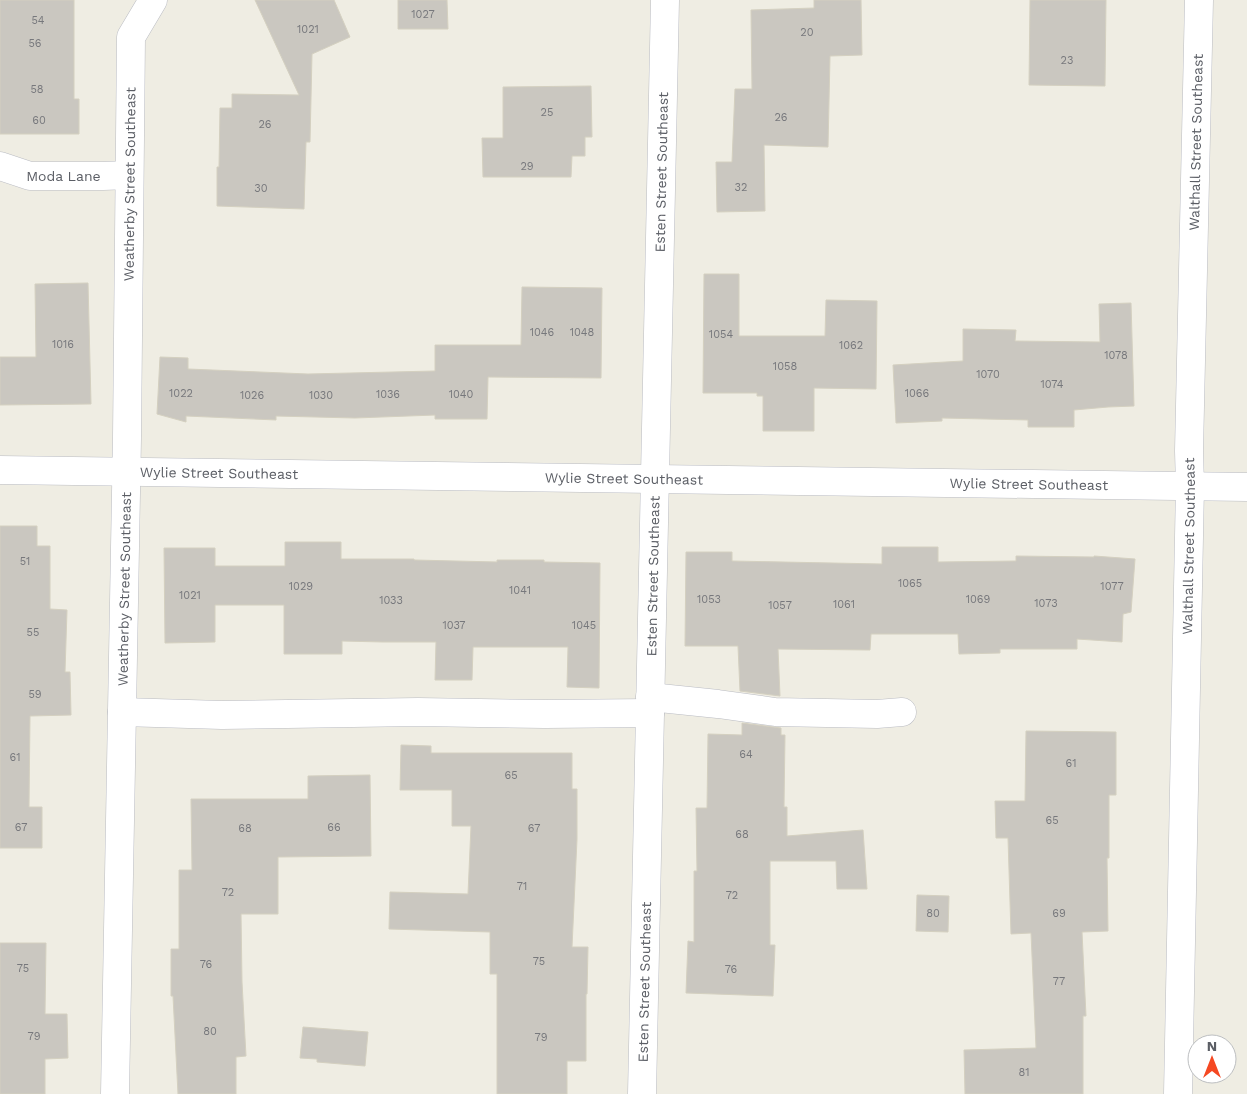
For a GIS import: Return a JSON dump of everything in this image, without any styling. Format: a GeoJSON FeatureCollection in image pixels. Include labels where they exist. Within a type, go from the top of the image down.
{"type":"FeatureCollection","features":[{"type":"Feature","properties":{"kind":"street","name":"Weatherby Street Southeast"},"geometry":{"type":"LineString","coordinates":[[115,1094],[126,472],[131,37],[153,0]]}},
{"type":"Feature","properties":{"kind":"street","name":"Esten Street Southeast"},"geometry":{"type":"LineString","coordinates":[[642,1094],[665,0]]}},
{"type":"Feature","properties":{"kind":"street","name":"Walthall Street Southeast"},"geometry":{"type":"LineString","coordinates":[[1178,1094],[1190,486],[1189,451],[1200,0]]}},
{"type":"Feature","properties":{"kind":"street","name":"Moda Lane"},"geometry":{"type":"LineString","coordinates":[[0,166],[30,176],[129,175]]}},
{"type":"Feature","properties":{"kind":"street","name":"Wylie Street Southeast"},"geometry":{"type":"LineString","coordinates":[[0,470],[1247,487]]}},
{"type":"Feature","properties":{"kind":"street"},"geometry":{"type":"LineString","coordinates":[[122,712],[222,715],[418,712],[545,714],[650,705],[718,704],[775,712],[877,714],[902,712]]}},
{"type":"Feature","properties":{"kind":"building"},"geometry":{"type":"Polygon","coordinates":[[[0,0],[74,0],[74,99],[79,99],[79,134],[0,134],[0,0]]]}},
{"type":"Feature","properties":{"kind":"building"},"geometry":{"type":"Polygon","coordinates":[[[255,0],[334,0],[350,37],[312,54],[310,142],[306,142],[304,209],[217,206],[220,108],[232,108],[232,94],[299,95],[255,0]]]}},
{"type":"Feature","properties":{"kind":"building"},"geometry":{"type":"Polygon","coordinates":[[[398,0],[447,0],[448,29],[398,29],[398,0]]]}},
{"type":"Feature","properties":{"kind":"building"},"geometry":{"type":"Polygon","coordinates":[[[814,0],[861,0],[862,55],[830,56],[828,147],[764,145],[765,211],[717,212],[716,162],[732,162],[735,89],[752,89],[751,10],[814,8],[814,0]]]}},
{"type":"Feature","properties":{"kind":"building"},"geometry":{"type":"Polygon","coordinates":[[[1030,0],[1106,0],[1105,86],[1029,85],[1030,0]]]}},
{"type":"Feature","properties":{"kind":"building"},"geometry":{"type":"Polygon","coordinates":[[[591,86],[592,137],[585,137],[585,156],[572,156],[571,177],[483,177],[482,138],[503,138],[503,87],[591,86]]]}},
{"type":"Feature","properties":{"kind":"building"},"geometry":{"type":"Polygon","coordinates":[[[704,274],[739,274],[739,336],[825,336],[826,300],[877,301],[876,389],[814,388],[814,431],[763,431],[763,396],[757,396],[757,393],[703,393],[704,274]]]}},
{"type":"Feature","properties":{"kind":"building"},"geometry":{"type":"Polygon","coordinates":[[[88,283],[91,404],[0,405],[0,357],[36,357],[35,284],[88,283]]]}},
{"type":"Feature","properties":{"kind":"building"},"geometry":{"type":"Polygon","coordinates":[[[522,287],[602,288],[601,378],[488,377],[487,419],[435,419],[435,415],[355,418],[276,416],[276,420],[186,416],[186,422],[157,414],[160,357],[188,358],[188,369],[308,374],[435,371],[435,345],[521,345],[522,287]]]}},
{"type":"Feature","properties":{"kind":"building"},"geometry":{"type":"Polygon","coordinates":[[[1131,303],[1134,406],[1074,410],[1074,427],[1028,427],[1028,420],[942,418],[942,421],[896,423],[893,365],[963,361],[963,329],[1016,330],[1015,341],[1100,342],[1099,304],[1131,303]]]}},
{"type":"Feature","properties":{"kind":"building"},"geometry":{"type":"Polygon","coordinates":[[[0,526],[37,526],[37,546],[50,546],[50,609],[67,610],[65,672],[70,672],[71,715],[30,716],[29,807],[42,807],[42,848],[0,848],[0,526]]]}},
{"type":"Feature","properties":{"kind":"building"},"geometry":{"type":"Polygon","coordinates":[[[285,542],[341,542],[341,559],[497,562],[497,560],[544,560],[544,562],[600,563],[599,688],[567,687],[568,647],[473,647],[472,680],[435,680],[436,642],[342,641],[342,654],[284,654],[284,605],[215,605],[215,642],[165,643],[164,548],[215,548],[215,566],[285,566],[285,542]]]}},
{"type":"Feature","properties":{"kind":"building"},"geometry":{"type":"Polygon","coordinates":[[[882,547],[938,547],[938,562],[1016,561],[1016,556],[1094,556],[1135,559],[1131,612],[1123,614],[1122,642],[1077,639],[1077,649],[1000,649],[1000,653],[959,654],[958,634],[871,634],[870,650],[778,649],[780,696],[740,691],[738,646],[685,646],[686,552],[732,552],[732,561],[882,564],[882,547]]]}},
{"type":"Feature","properties":{"kind":"building"},"geometry":{"type":"Polygon","coordinates":[[[742,723],[781,728],[781,735],[785,735],[784,807],[787,807],[787,836],[863,830],[867,889],[837,889],[836,861],[770,861],[770,945],[775,945],[773,996],[686,993],[688,941],[694,942],[694,871],[697,871],[696,808],[707,808],[708,734],[742,735],[742,723]]]}},
{"type":"Feature","properties":{"kind":"building"},"geometry":{"type":"Polygon","coordinates":[[[1026,731],[1116,732],[1116,795],[1109,795],[1109,858],[1107,858],[1108,931],[1082,932],[1086,1016],[1083,1016],[1083,1094],[965,1094],[964,1050],[1036,1048],[1031,933],[1011,934],[1008,838],[996,838],[995,801],[1025,801],[1026,731]]]}},
{"type":"Feature","properties":{"kind":"building"},"geometry":{"type":"Polygon","coordinates":[[[401,745],[431,746],[431,753],[572,753],[572,789],[577,789],[577,839],[572,947],[588,947],[586,1061],[567,1061],[567,1094],[497,1094],[497,974],[490,974],[490,932],[389,929],[390,892],[468,894],[471,826],[452,826],[452,790],[400,790],[401,745]]]}},
{"type":"Feature","properties":{"kind":"building"},"geometry":{"type":"Polygon","coordinates":[[[370,775],[371,856],[278,857],[278,914],[241,914],[246,1056],[236,1057],[236,1094],[178,1094],[173,996],[171,996],[171,949],[179,949],[179,870],[192,870],[191,799],[308,799],[308,776],[370,775]]]}},
{"type":"Feature","properties":{"kind":"building"},"geometry":{"type":"Polygon","coordinates":[[[917,895],[949,896],[948,932],[916,931],[917,895]]]}},
{"type":"Feature","properties":{"kind":"building"},"geometry":{"type":"Polygon","coordinates":[[[0,943],[46,943],[45,1014],[67,1014],[68,1058],[45,1059],[45,1094],[0,1094],[0,943]]]}},
{"type":"Feature","properties":{"kind":"building"},"geometry":{"type":"Polygon","coordinates":[[[303,1027],[368,1032],[365,1066],[317,1062],[317,1059],[300,1058],[303,1027]]]}}]}
